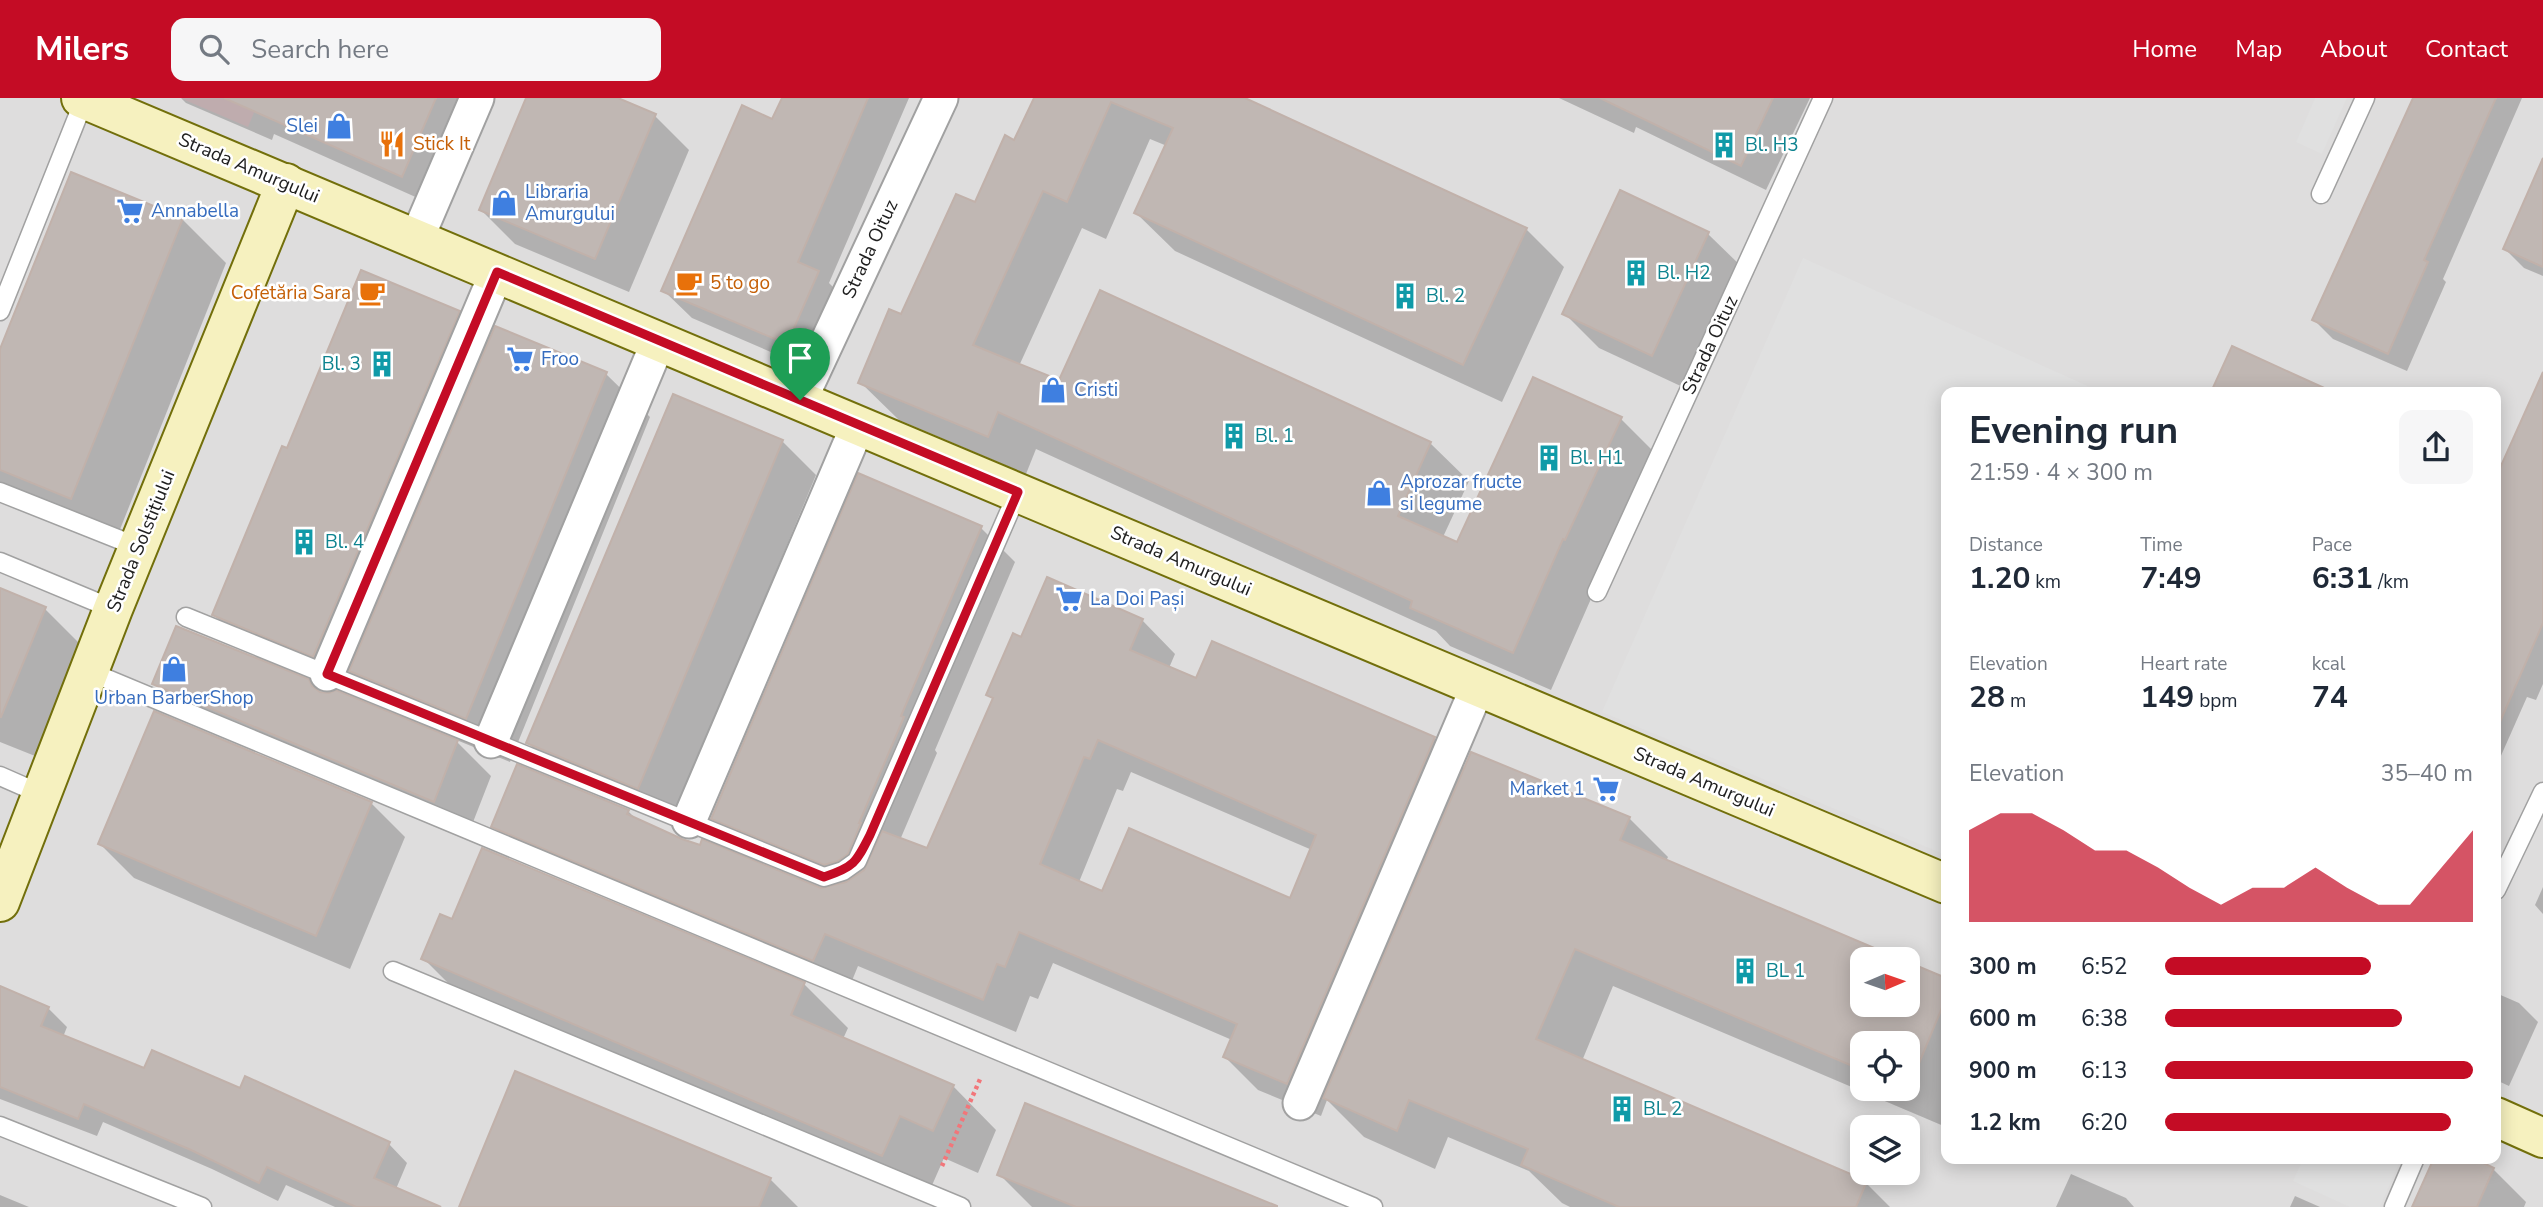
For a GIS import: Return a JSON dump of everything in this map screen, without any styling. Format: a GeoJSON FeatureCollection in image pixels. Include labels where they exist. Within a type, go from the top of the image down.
{"type":"FeatureCollection","features":[{"type":"Feature","properties":{"kind":"street","name":"Strada Amurgului"},"geometry":{"type":"LineString","coordinates":[[84,98],[1941,882]]}},
{"type":"Feature","properties":{"kind":"street"},"geometry":{"type":"LineString","coordinates":[[417,238],[477,98]]}},
{"type":"Feature","properties":{"kind":"street","name":"Strada Oituz"},"geometry":{"type":"LineString","coordinates":[[800,400],[941,98]]}},
{"type":"Feature","properties":{"kind":"street","name":"Strada Solstițiului"},"geometry":{"type":"LineString","coordinates":[[0,902],[88,671],[286,183]]}},
{"type":"Feature","properties":{"kind":"street"},"geometry":{"type":"LineString","coordinates":[[327,674],[497,272]]}},
{"type":"Feature","properties":{"kind":"street"},"geometry":{"type":"LineString","coordinates":[[491,741],[659,340]]}},
{"type":"Feature","properties":{"kind":"street"},"geometry":{"type":"LineString","coordinates":[[689,821],[858,425]]}},
{"type":"Feature","properties":{"kind":"street"},"geometry":{"type":"LineString","coordinates":[[1300,1103],[1478,686]]}},
{"type":"Feature","properties":{"kind":"street"},"geometry":{"type":"LineString","coordinates":[[2501,1119],[2543,1138]]}},
{"type":"Feature","properties":{"kind":"lane"},"geometry":{"type":"LineString","coordinates":[[0,311],[84,98]]}},
{"type":"Feature","properties":{"kind":"lane","name":"Strada Oituz"},"geometry":{"type":"LineString","coordinates":[[1597,592],[1823,98]]}},
{"type":"Feature","properties":{"kind":"lane"},"geometry":{"type":"LineString","coordinates":[[2321,194],[2365,98]]}},
{"type":"Feature","properties":{"kind":"lane"},"geometry":{"type":"LineString","coordinates":[[0,492],[138,547]]}},
{"type":"Feature","properties":{"kind":"lane"},"geometry":{"type":"LineString","coordinates":[[186,617],[824,877],[842,871],[857,861],[1018,492]]}},
{"type":"Feature","properties":{"kind":"lane"},"geometry":{"type":"LineString","coordinates":[[0,562],[113,609]]}},
{"type":"Feature","properties":{"kind":"lane"},"geometry":{"type":"LineString","coordinates":[[88,671],[1373,1207]]}},
{"type":"Feature","properties":{"kind":"lane"},"geometry":{"type":"LineString","coordinates":[[0,776],[41,794]]}},
{"type":"Feature","properties":{"kind":"lane"},"geometry":{"type":"LineString","coordinates":[[2501,880],[2543,792]]}},
{"type":"Feature","properties":{"kind":"lane"},"geometry":{"type":"LineString","coordinates":[[393,971],[961,1207]]}},
{"type":"Feature","properties":{"kind":"lane"},"geometry":{"type":"LineString","coordinates":[[0,1126],[201,1207]]}},
{"type":"Feature","properties":{"kind":"lane"},"geometry":{"type":"LineString","coordinates":[[2393,1207],[2412,1164]]}},
{"type":"Feature","properties":{"kind":"path"},"geometry":{"type":"LineString","coordinates":[[929,1194],[994,1048]]}},
{"type":"Feature","properties":{"kind":"shaded area"},"geometry":{"type":"Polygon","coordinates":[[[0,98],[2543,98],[2543,1207],[0,1207],[0,98]]]}},
{"type":"Feature","properties":{"kind":"shaded area"},"geometry":{"type":"Polygon","coordinates":[[[180,98],[260,98],[248,127],[180,98]]]}},
{"type":"Feature","properties":{"kind":"shaded area"},"geometry":{"type":"Polygon","coordinates":[[[2315,98],[2347,98],[2322,154],[2296,142],[2315,98]]]}},
{"type":"Feature","properties":{"kind":"shaded area"},"geometry":{"type":"Polygon","coordinates":[[[1803,258],[2090,387],[1941,387],[1941,853],[1602,712],[1803,258]]]}},
{"type":"Feature","properties":{"kind":"shaded area"},"geometry":{"type":"Polygon","coordinates":[[[2300,1164],[2399,1164],[2380,1207],[2350,1207],[2293,1181],[2300,1164]]]}},
{"type":"Feature","properties":{"kind":"building"},"geometry":{"type":"Polygon","coordinates":[[[224,98],[436,98],[402,177],[224,98]]]}},
{"type":"Feature","properties":{"kind":"building"},"geometry":{"type":"Polygon","coordinates":[[[526,98],[618,98],[656,114],[595,259],[479,210],[526,98]]]}},
{"type":"Feature","properties":{"kind":"building"},"geometry":{"type":"Polygon","coordinates":[[[782,98],[868,98],[798,262],[819,271],[787,344],[661,291],[742,105],[772,119],[782,98]]]}},
{"type":"Feature","properties":{"kind":"building"},"geometry":{"type":"Polygon","coordinates":[[[1034,98],[1245,98],[1527,228],[1463,365],[1134,213],[1173,128],[1111,102],[1067,202],[1043,191],[973,345],[1059,380],[1100,290],[1431,442],[1398,516],[1457,542],[1533,377],[1622,417],[1565,540],[1563,539],[1513,653],[1410,608],[1412,601],[998,412],[988,437],[858,383],[889,309],[901,314],[956,194],[975,202],[1005,135],[1014,140],[1034,98]]]}},
{"type":"Feature","properties":{"kind":"building","name":"Bl. H3"},"geometry":{"type":"Polygon","coordinates":[[[1600,98],[1773,98],[1741,166],[1600,98]]]}},
{"type":"Feature","properties":{"kind":"building"},"geometry":{"type":"Polygon","coordinates":[[[2413,98],[2496,98],[2424,260],[2428,262],[2388,354],[2312,320],[2413,98]]]}},
{"type":"Feature","properties":{"kind":"building"},"geometry":{"type":"Polygon","coordinates":[[[2543,158],[2543,267],[2503,249],[2543,158]]]}},
{"type":"Feature","properties":{"kind":"building"},"geometry":{"type":"Polygon","coordinates":[[[71,172],[183,218],[71,499],[0,470],[0,349],[71,172]]]}},
{"type":"Feature","properties":{"kind":"building","name":"Bl. H2"},"geometry":{"type":"Polygon","coordinates":[[[1620,190],[1709,232],[1652,356],[1562,314],[1620,190]]]}},
{"type":"Feature","properties":{"kind":"building"},"geometry":{"type":"Polygon","coordinates":[[[361,270],[460,311],[313,657],[212,615],[282,446],[287,448],[361,270]]]}},
{"type":"Feature","properties":{"kind":"building"},"geometry":{"type":"Polygon","coordinates":[[[495,326],[607,372],[466,719],[349,671],[495,326]]]}},
{"type":"Feature","properties":{"kind":"building"},"geometry":{"type":"Polygon","coordinates":[[[2232,346],[2322,387],[2213,387],[2232,346]]]}},
{"type":"Feature","properties":{"kind":"building"},"geometry":{"type":"Polygon","coordinates":[[[2543,372],[2543,623],[2501,720],[2501,466],[2543,372]]]}},
{"type":"Feature","properties":{"kind":"building"},"geometry":{"type":"Polygon","coordinates":[[[673,394],[783,440],[638,789],[526,743],[673,394]]]}},
{"type":"Feature","properties":{"kind":"building"},"geometry":{"type":"Polygon","coordinates":[[[858,473],[982,526],[901,716],[904,717],[848,854],[838,861],[824,865],[711,819],[858,473]]]}},
{"type":"Feature","properties":{"kind":"building"},"geometry":{"type":"Polygon","coordinates":[[[1047,577],[1143,619],[1130,650],[1196,678],[1212,641],[1435,737],[1287,1084],[1223,1057],[1237,1024],[1019,932],[1005,967],[997,964],[983,1000],[825,934],[813,961],[491,827],[517,764],[629,810],[627,814],[682,839],[700,845],[702,839],[821,888],[846,882],[864,870],[882,831],[927,848],[993,698],[986,695],[1013,633],[1021,637],[1047,577]],[[1098,740],[1090,759],[1084,757],[1040,864],[1102,891],[1129,828],[1290,898],[1316,835],[1098,740]]]}},
{"type":"Feature","properties":{"kind":"building"},"geometry":{"type":"Polygon","coordinates":[[[0,588],[46,607],[1,717],[0,717],[0,588]]]}},
{"type":"Feature","properties":{"kind":"building"},"geometry":{"type":"Polygon","coordinates":[[[176,626],[309,679],[312,686],[320,692],[329,693],[336,690],[458,740],[434,802],[152,684],[176,626]]]}},
{"type":"Feature","properties":{"kind":"building"},"geometry":{"type":"Polygon","coordinates":[[[154,711],[372,802],[316,936],[98,844],[154,711]]]}},
{"type":"Feature","properties":{"kind":"building"},"geometry":{"type":"Polygon","coordinates":[[[1471,752],[1630,817],[1620,840],[1872,947],[1850,947],[1850,1017],[1920,1017],[1920,967],[1941,976],[1941,1010],[1920,1061],[1920,1031],[1850,1031],[1850,1065],[1575,949],[1536,1039],[1850,1174],[1850,1185],[1865,1185],[1856,1207],[1619,1207],[1521,1165],[1528,1149],[1409,1100],[1397,1131],[1323,1098],[1471,752]]]}},
{"type":"Feature","properties":{"kind":"building"},"geometry":{"type":"Polygon","coordinates":[[[482,848],[805,982],[791,1015],[954,1085],[933,1131],[900,1116],[882,1156],[421,959],[440,914],[452,919],[482,848]]]}},
{"type":"Feature","properties":{"kind":"building"},"geometry":{"type":"Polygon","coordinates":[[[0,986],[49,1007],[41,1026],[144,1068],[152,1050],[240,1088],[245,1076],[390,1142],[374,1178],[441,1207],[356,1207],[267,1167],[259,1183],[84,1104],[78,1119],[0,1087],[0,986]]]}},
{"type":"Feature","properties":{"kind":"building"},"geometry":{"type":"Polygon","coordinates":[[[515,1071],[771,1178],[759,1207],[459,1207],[515,1071]]]}},
{"type":"Feature","properties":{"kind":"building"},"geometry":{"type":"Polygon","coordinates":[[[1025,1103],[1277,1207],[1076,1207],[997,1175],[1025,1103]]]}},
{"type":"Feature","properties":{"kind":"building"},"geometry":{"type":"Polygon","coordinates":[[[2431,1164],[2486,1164],[2494,1168],[2477,1207],[2412,1207],[2431,1164]]]}},
{"type":"Feature","properties":{"kind":"place","name":"Slei"},"geometry":{"type":"Point","coordinates":[339,126]}},
{"type":"Feature","properties":{"kind":"place","name":"Stick It"},"geometry":{"type":"Point","coordinates":[392,144]}},
{"type":"Feature","properties":{"kind":"place","name":"Bl. H3"},"geometry":{"type":"Point","coordinates":[1724,145]}},
{"type":"Feature","properties":{"kind":"place","name":"Libraria Amurgului"},"geometry":{"type":"Point","coordinates":[504,203]}},
{"type":"Feature","properties":{"kind":"place","name":"Annabella"},"geometry":{"type":"Point","coordinates":[130,211]}},
{"type":"Feature","properties":{"kind":"place","name":"Bl. H2"},"geometry":{"type":"Point","coordinates":[1636,273]}},
{"type":"Feature","properties":{"kind":"place","name":"5 to go"},"geometry":{"type":"Point","coordinates":[689,283]}},
{"type":"Feature","properties":{"kind":"place","name":"Cofetăria Sara"},"geometry":{"type":"Point","coordinates":[372,293]}},
{"type":"Feature","properties":{"kind":"place","name":"Bl. 2"},"geometry":{"type":"Point","coordinates":[1405,296]}},
{"type":"Feature","properties":{"kind":"place","name":"Froo"},"geometry":{"type":"Point","coordinates":[520,359]}},
{"type":"Feature","properties":{"kind":"place","name":"Bl. 3"},"geometry":{"type":"Point","coordinates":[382,364]}},
{"type":"Feature","properties":{"kind":"place","name":"Cristi"},"geometry":{"type":"Point","coordinates":[1053,390]}},
{"type":"Feature","properties":{"kind":"place","name":"Bl. 1"},"geometry":{"type":"Point","coordinates":[1234,436]}},
{"type":"Feature","properties":{"kind":"place","name":"Bl. H1"},"geometry":{"type":"Point","coordinates":[1549,458]}},
{"type":"Feature","properties":{"kind":"place","name":"Aprozar fructe si legume"},"geometry":{"type":"Point","coordinates":[1379,493]}},
{"type":"Feature","properties":{"kind":"place","name":"Bl. 4"},"geometry":{"type":"Point","coordinates":[304,542]}},
{"type":"Feature","properties":{"kind":"place","name":"La Doi Pași"},"geometry":{"type":"Point","coordinates":[1069,599]}},
{"type":"Feature","properties":{"kind":"place","name":"Urban BarberShop"},"geometry":{"type":"Point","coordinates":[174,669]}},
{"type":"Feature","properties":{"kind":"place","name":"Market 1"},"geometry":{"type":"Point","coordinates":[1606,789]}},
{"type":"Feature","properties":{"kind":"place","name":"BL 1"},"geometry":{"type":"Point","coordinates":[1745,971]}},
{"type":"Feature","properties":{"kind":"place","name":"BL 2"},"geometry":{"type":"Point","coordinates":[1622,1109]}},
{"type":"Feature","properties":{"kind":"route"},"geometry":{"type":"LineString","coordinates":[[497,272],[800,400],[1018,492],[870,835],[857,861],[842,871],[824,877],[327,674],[497,272]]}}]}
